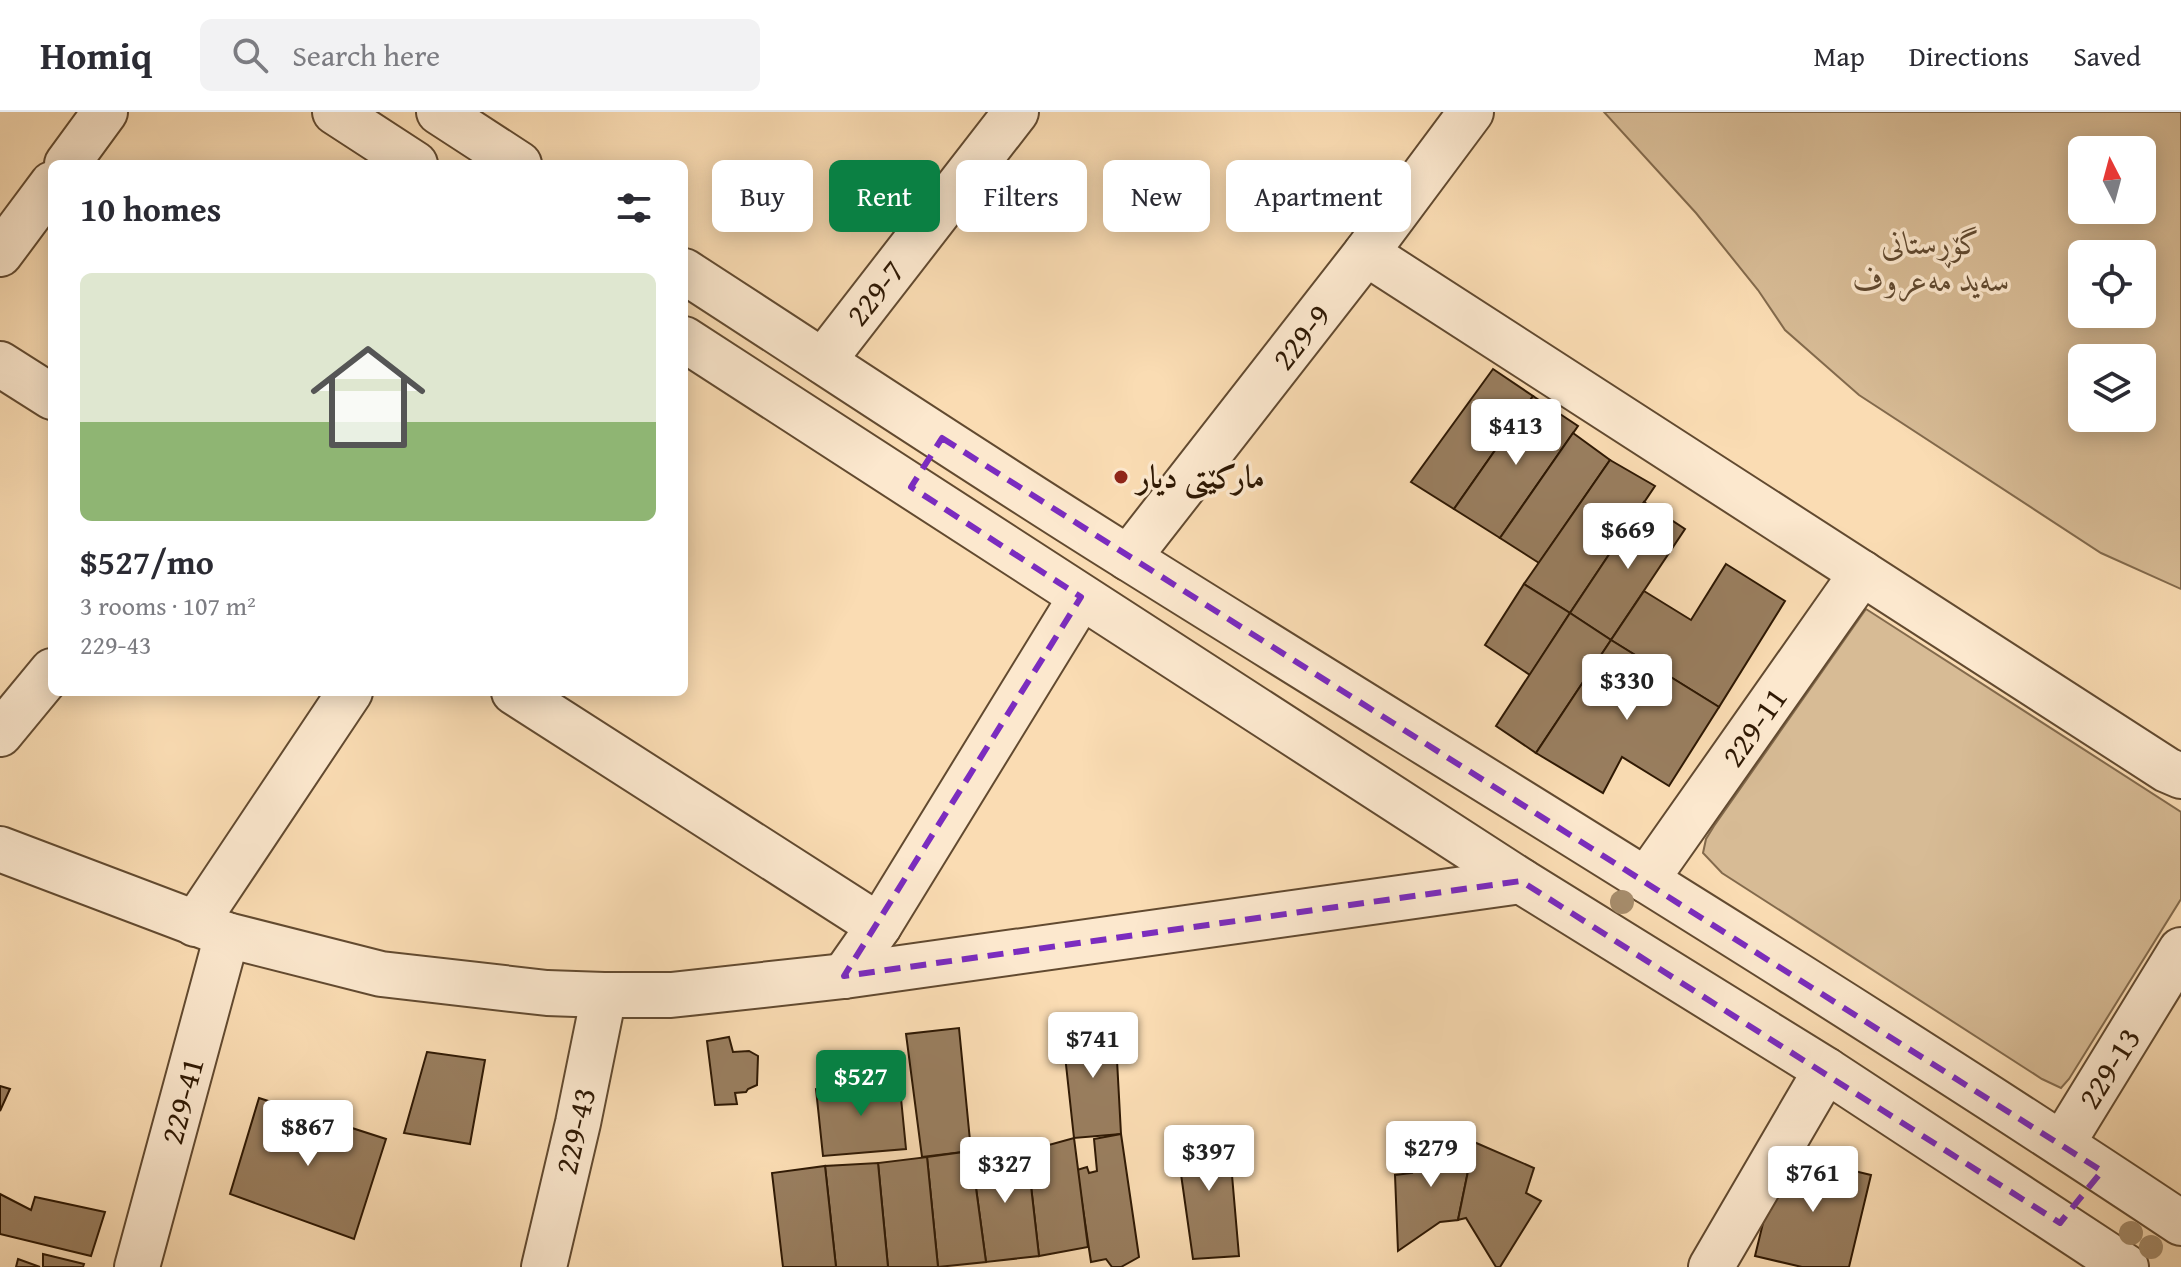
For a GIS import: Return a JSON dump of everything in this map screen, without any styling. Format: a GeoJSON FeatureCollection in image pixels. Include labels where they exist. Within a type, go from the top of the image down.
{"type":"FeatureCollection","features":[{"type":"Feature","properties":{"kind":"street"},"geometry":{"type":"LineString","coordinates":[[70,160],[105,112]]}},
{"type":"Feature","properties":{"kind":"street"},"geometry":{"type":"LineString","coordinates":[[335,112],[409,160]]}},
{"type":"Feature","properties":{"kind":"street"},"geometry":{"type":"LineString","coordinates":[[439,112],[513,160]]}},
{"type":"Feature","properties":{"kind":"street","name":"229-7"},"geometry":{"type":"LineString","coordinates":[[823,361],[1016,112]]}},
{"type":"Feature","properties":{"kind":"street","name":"229-9"},"geometry":{"type":"LineString","coordinates":[[1128,558],[1366,253],[1471,112]]}},
{"type":"Feature","properties":{"kind":"street"},"geometry":{"type":"LineString","coordinates":[[0,254],[48,189]]}},
{"type":"Feature","properties":{"kind":"street"},"geometry":{"type":"LineString","coordinates":[[1366,253],[2167,770],[2181,776]]}},
{"type":"Feature","properties":{"kind":"street"},"geometry":{"type":"LineString","coordinates":[[688,274],[1128,558],[1646,880],[2181,1223]]}},
{"type":"Feature","properties":{"kind":"street"},"geometry":{"type":"LineString","coordinates":[[688,342],[1521,881],[1826,1070],[2126,1267]]}},
{"type":"Feature","properties":{"kind":"street"},"geometry":{"type":"LineString","coordinates":[[0,364],[48,394]]}},
{"type":"Feature","properties":{"kind":"street"},"geometry":{"type":"LineString","coordinates":[[911,487],[942,438]]}},
{"type":"Feature","properties":{"kind":"street","name":"229-11"},"geometry":{"type":"LineString","coordinates":[[1646,880],[1862,573]]}},
{"type":"Feature","properties":{"kind":"street"},"geometry":{"type":"LineString","coordinates":[[844,976],[879,926],[1081,597]]}},
{"type":"Feature","properties":{"kind":"street"},"geometry":{"type":"LineString","coordinates":[[0,734],[48,676]]}},
{"type":"Feature","properties":{"kind":"street","name":"229-41"},"geometry":{"type":"LineString","coordinates":[[137,1267],[211,929],[348,696]]}},
{"type":"Feature","properties":{"kind":"street"},"geometry":{"type":"LineString","coordinates":[[520,696],[879,926]]}},
{"type":"Feature","properties":{"kind":"street"},"geometry":{"type":"LineString","coordinates":[[0,849],[211,929],[381,974],[547,993],[604,995],[671,995],[844,976],[1521,881]]}},
{"type":"Feature","properties":{"kind":"street","name":"229-13"},"geometry":{"type":"LineString","coordinates":[[2062,1144],[2181,950]]}},
{"type":"Feature","properties":{"kind":"street","name":"229-43"},"geometry":{"type":"LineString","coordinates":[[544,1267],[604,995]]}},
{"type":"Feature","properties":{"kind":"street"},"geometry":{"type":"LineString","coordinates":[[1711,1267],[1826,1070]]}},
{"type":"Feature","properties":{"kind":"street"},"geometry":{"type":"LineString","coordinates":[[2060,1223],[2102,1171]]}},
{"type":"Feature","properties":{"kind":"highlighted area"},"geometry":{"type":"Polygon","coordinates":[[[942,438],[2102,1171],[2060,1223],[1521,881],[844,976],[1081,597],[911,487],[942,438]]]}},
{"type":"Feature","properties":{"kind":"green space","name":"گۆڕستانی سەید مەعروف"},"geometry":{"type":"Polygon","coordinates":[[[1604,112],[2181,112],[2181,589],[2101,553],[1859,395],[1785,330],[1758,290],[1696,213],[1604,112]]]}},
{"type":"Feature","properties":{"kind":"green space"},"geometry":{"type":"Polygon","coordinates":[[[1866,609],[2181,812],[2181,899],[2061,1088],[2042,1079],[1722,873],[1703,853],[1706,839],[1714,826],[1866,609]]]}},
{"type":"Feature","properties":{"kind":"building"},"geometry":{"type":"Polygon","coordinates":[[[1493,369],[1533,396],[1454,509],[1411,482],[1493,369]]]}},
{"type":"Feature","properties":{"kind":"building"},"geometry":{"type":"Polygon","coordinates":[[[1533,396],[1578,426],[1500,538],[1454,509],[1533,396]]]}},
{"type":"Feature","properties":{"kind":"building"},"geometry":{"type":"Polygon","coordinates":[[[1573,433],[1610,460],[1539,563],[1500,538],[1573,433]]]}},
{"type":"Feature","properties":{"kind":"building"},"geometry":{"type":"Polygon","coordinates":[[[1610,460],[1655,486],[1570,613],[1524,584],[1610,460]]]}},
{"type":"Feature","properties":{"kind":"building"},"geometry":{"type":"Polygon","coordinates":[[[1644,502],[1685,529],[1611,640],[1570,613],[1644,502]]]}},
{"type":"Feature","properties":{"kind":"building"},"geometry":{"type":"Polygon","coordinates":[[[1726,564],[1785,601],[1719,707],[1611,640],[1644,591],[1691,620],[1726,564]]]}},
{"type":"Feature","properties":{"kind":"building"},"geometry":{"type":"Polygon","coordinates":[[[1524,584],[1570,613],[1530,675],[1485,645],[1524,584]]]}},
{"type":"Feature","properties":{"kind":"building"},"geometry":{"type":"Polygon","coordinates":[[[1570,613],[1611,640],[1536,753],[1496,726],[1570,613]]]}},
{"type":"Feature","properties":{"kind":"building"},"geometry":{"type":"Polygon","coordinates":[[[1611,640],[1719,707],[1669,786],[1622,757],[1603,793],[1536,753],[1611,640]]]}},
{"type":"Feature","properties":{"kind":"building"},"geometry":{"type":"Polygon","coordinates":[[[1115,1023],[1121,1134],[1074,1138],[1062,1028],[1115,1023]]]}},
{"type":"Feature","properties":{"kind":"building"},"geometry":{"type":"Polygon","coordinates":[[[959,1028],[971,1151],[922,1157],[906,1034],[959,1028]]]}},
{"type":"Feature","properties":{"kind":"building"},"geometry":{"type":"Polygon","coordinates":[[[729,1037],[733,1052],[749,1051],[758,1056],[757,1085],[746,1092],[735,1093],[737,1104],[715,1105],[707,1041],[729,1037]]]}},
{"type":"Feature","properties":{"kind":"building"},"geometry":{"type":"Polygon","coordinates":[[[427,1052],[485,1060],[470,1144],[404,1133],[427,1052]]]}},
{"type":"Feature","properties":{"kind":"building"},"geometry":{"type":"Polygon","coordinates":[[[899,1078],[906,1149],[823,1156],[816,1089],[899,1078]]]}},
{"type":"Feature","properties":{"kind":"building"},"geometry":{"type":"Polygon","coordinates":[[[0,1086],[10,1089],[0,1111],[0,1086]]]}},
{"type":"Feature","properties":{"kind":"building"},"geometry":{"type":"Polygon","coordinates":[[[259,1098],[386,1139],[354,1239],[230,1194],[259,1098]]]}},
{"type":"Feature","properties":{"kind":"building"},"geometry":{"type":"Polygon","coordinates":[[[1228,1129],[1239,1256],[1193,1259],[1175,1132],[1228,1129]]]}},
{"type":"Feature","properties":{"kind":"building"},"geometry":{"type":"Polygon","coordinates":[[[1121,1134],[1139,1257],[1121,1267],[1112,1267],[1106,1259],[1091,1262],[1077,1170],[1087,1167],[1089,1173],[1097,1171],[1094,1139],[1121,1134]]]}},
{"type":"Feature","properties":{"kind":"building"},"geometry":{"type":"Polygon","coordinates":[[[1074,1138],[1088,1247],[1039,1256],[1027,1151],[1074,1138]]]}},
{"type":"Feature","properties":{"kind":"building"},"geometry":{"type":"Polygon","coordinates":[[[1474,1142],[1458,1220],[1440,1222],[1398,1251],[1395,1175],[1412,1173],[1410,1161],[1420,1144],[1474,1142]]]}},
{"type":"Feature","properties":{"kind":"building"},"geometry":{"type":"Polygon","coordinates":[[[1474,1142],[1534,1168],[1526,1193],[1541,1201],[1500,1267],[1496,1267],[1466,1218],[1458,1220],[1474,1142]]]}},
{"type":"Feature","properties":{"kind":"building"},"geometry":{"type":"Polygon","coordinates":[[[990,1148],[992,1156],[1027,1151],[1039,1256],[986,1262],[971,1151],[990,1148]]]}},
{"type":"Feature","properties":{"kind":"building"},"geometry":{"type":"Polygon","coordinates":[[[971,1151],[986,1262],[938,1267],[927,1157],[971,1151]]]}},
{"type":"Feature","properties":{"kind":"building"},"geometry":{"type":"Polygon","coordinates":[[[1780,1153],[1871,1175],[1849,1267],[1802,1267],[1755,1256],[1780,1153]]]}},
{"type":"Feature","properties":{"kind":"building"},"geometry":{"type":"Polygon","coordinates":[[[927,1157],[938,1267],[888,1267],[878,1163],[927,1157]]]}},
{"type":"Feature","properties":{"kind":"building"},"geometry":{"type":"Polygon","coordinates":[[[878,1163],[888,1267],[836,1267],[825,1166],[878,1163]]]}},
{"type":"Feature","properties":{"kind":"building"},"geometry":{"type":"Polygon","coordinates":[[[825,1166],[836,1267],[783,1267],[772,1173],[825,1166]]]}},
{"type":"Feature","properties":{"kind":"building"},"geometry":{"type":"Polygon","coordinates":[[[0,1194],[31,1210],[35,1197],[105,1212],[91,1256],[0,1234],[0,1194]]]}},
{"type":"Feature","properties":{"kind":"building"},"geometry":{"type":"Polygon","coordinates":[[[43,1254],[84,1264],[83,1267],[43,1267],[43,1254]]]}},
{"type":"Feature","properties":{"kind":"building"},"geometry":{"type":"Polygon","coordinates":[[[18,1259],[40,1267],[16,1267],[18,1259]]]}},
{"type":"Feature","properties":{"kind":"place","name":"مارکێتی دیار"},"geometry":{"type":"Point","coordinates":[1121,477]}}]}
